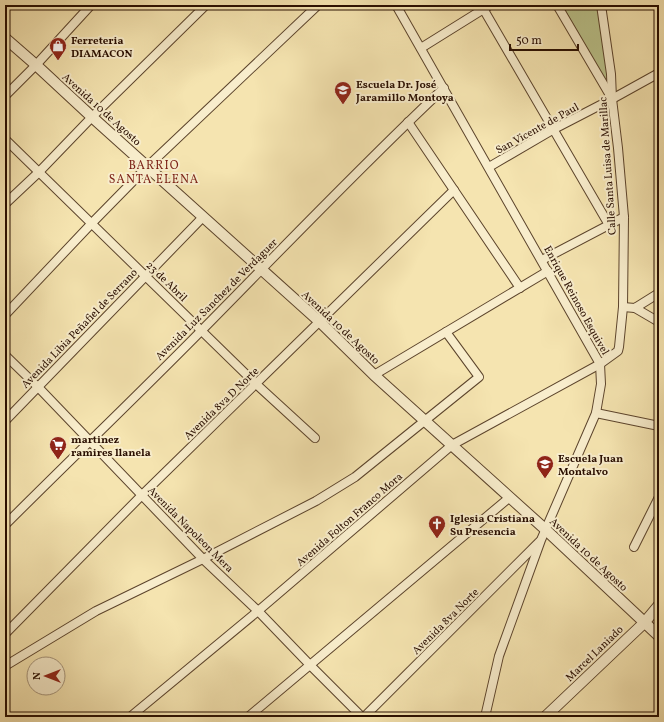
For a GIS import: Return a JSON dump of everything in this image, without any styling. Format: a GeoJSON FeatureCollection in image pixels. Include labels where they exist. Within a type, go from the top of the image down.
{"type":"FeatureCollection","features":[{"type":"Feature","properties":{"kind":"street"},"geometry":{"type":"LineString","coordinates":[[5,96],[91,5]]}},
{"type":"Feature","properties":{"kind":"street"},"geometry":{"type":"LineString","coordinates":[[5,204],[206,5]]}},
{"type":"Feature","properties":{"kind":"street"},"geometry":{"type":"LineString","coordinates":[[5,315],[147,167],[318,5]]}},
{"type":"Feature","properties":{"kind":"street","name":"Enrique Reinoso Esquivel"},"geometry":{"type":"LineString","coordinates":[[396,5],[600,364],[601,384],[596,413],[541,540],[499,656],[485,717]]}},
{"type":"Feature","properties":{"kind":"street"},"geometry":{"type":"LineString","coordinates":[[557,5],[612,99]]}},
{"type":"Feature","properties":{"kind":"street","name":"Calle Santa Luisa de Marillac"},"geometry":{"type":"LineString","coordinates":[[600,364],[615,353],[620,347],[623,307],[624,217],[612,99],[611,74],[601,5]]}},
{"type":"Feature","properties":{"kind":"street"},"geometry":{"type":"LineString","coordinates":[[421,48],[485,6],[609,225]]}},
{"type":"Feature","properties":{"kind":"street","name":"Avenida 10 de Agosto"},"geometry":{"type":"LineString","coordinates":[[5,38],[36,64],[147,167],[320,322],[374,375],[510,497],[659,636]]}},
{"type":"Feature","properties":{"kind":"street","name":"San Vicente de Paul"},"geometry":{"type":"LineString","coordinates":[[489,167],[554,129],[659,73]]}},
{"type":"Feature","properties":{"kind":"street","name":"Avenida Luz Sanchez de Verdaguer"},"geometry":{"type":"LineString","coordinates":[[5,525],[408,122],[444,88]]}},
{"type":"Feature","properties":{"kind":"street"},"geometry":{"type":"LineString","coordinates":[[408,122],[520,288]]}},
{"type":"Feature","properties":{"kind":"street","name":"23 de Abril"},"geometry":{"type":"LineString","coordinates":[[5,139],[256,384],[315,438]]}},
{"type":"Feature","properties":{"kind":"street","name":"Avenida 8va D Norte"},"geometry":{"type":"LineString","coordinates":[[5,634],[142,495],[454,190]]}},
{"type":"Feature","properties":{"kind":"street","name":"Avenida Libia Peñafiel de Serrano"},"geometry":{"type":"LineString","coordinates":[[5,421],[203,217]]}},
{"type":"Feature","properties":{"kind":"street"},"geometry":{"type":"LineString","coordinates":[[542,260],[624,217]]}},
{"type":"Feature","properties":{"kind":"street"},"geometry":{"type":"LineString","coordinates":[[374,375],[548,271]]}},
{"type":"Feature","properties":{"kind":"street"},"geometry":{"type":"LineString","coordinates":[[635,308],[659,293]]}},
{"type":"Feature","properties":{"kind":"street"},"geometry":{"type":"LineString","coordinates":[[623,307],[635,308],[659,322]]}},
{"type":"Feature","properties":{"kind":"street"},"geometry":{"type":"LineString","coordinates":[[5,666],[96,611],[203,559],[316,501],[348,481],[377,460],[479,377],[446,332]]}},
{"type":"Feature","properties":{"kind":"street","name":"Avenida Napoleon Mera"},"geometry":{"type":"LineString","coordinates":[[5,356],[38,387],[203,559],[258,611],[363,717]]}},
{"type":"Feature","properties":{"kind":"street","name":"Avenida Folton Franco Mora"},"geometry":{"type":"LineString","coordinates":[[130,717],[258,611],[452,445],[600,364]]}},
{"type":"Feature","properties":{"kind":"street"},"geometry":{"type":"LineString","coordinates":[[596,413],[659,426]]}},
{"type":"Feature","properties":{"kind":"street"},"geometry":{"type":"LineString","coordinates":[[634,547],[659,496]]}},
{"type":"Feature","properties":{"kind":"street"},"geometry":{"type":"LineString","coordinates":[[248,717],[510,497]]}},
{"type":"Feature","properties":{"kind":"street","name":"Avenida 8va Norte"},"geometry":{"type":"LineString","coordinates":[[363,717],[541,540]]}},
{"type":"Feature","properties":{"kind":"street","name":"Marcel Laniado"},"geometry":{"type":"LineString","coordinates":[[545,717],[644,622],[659,605]]}},
{"type":"Feature","properties":{"kind":"green space"},"geometry":{"type":"Polygon","coordinates":[[[562,5],[604,5],[614,95],[562,5]]]}},
{"type":"Feature","properties":{"kind":"place","name":"Ferreteria DIAMACON"},"geometry":{"type":"Point","coordinates":[58,61]}},
{"type":"Feature","properties":{"kind":"place","name":"Escuela Dr. José Jaramillo Montoya"},"geometry":{"type":"Point","coordinates":[343,105]}},
{"type":"Feature","properties":{"kind":"place","name":"martinez ramires llanela"},"geometry":{"type":"Point","coordinates":[58,460]}},
{"type":"Feature","properties":{"kind":"place","name":"Escuela Juan Montalvo"},"geometry":{"type":"Point","coordinates":[545,479]}},
{"type":"Feature","properties":{"kind":"place","name":"Iglesia Cristiana Su Presencia"},"geometry":{"type":"Point","coordinates":[437,539]}},
{"type":"Feature","properties":{"kind":"district","name":"BARRIO SANTA ELENA"},"geometry":{"type":"Point","coordinates":[154,172]}}]}
